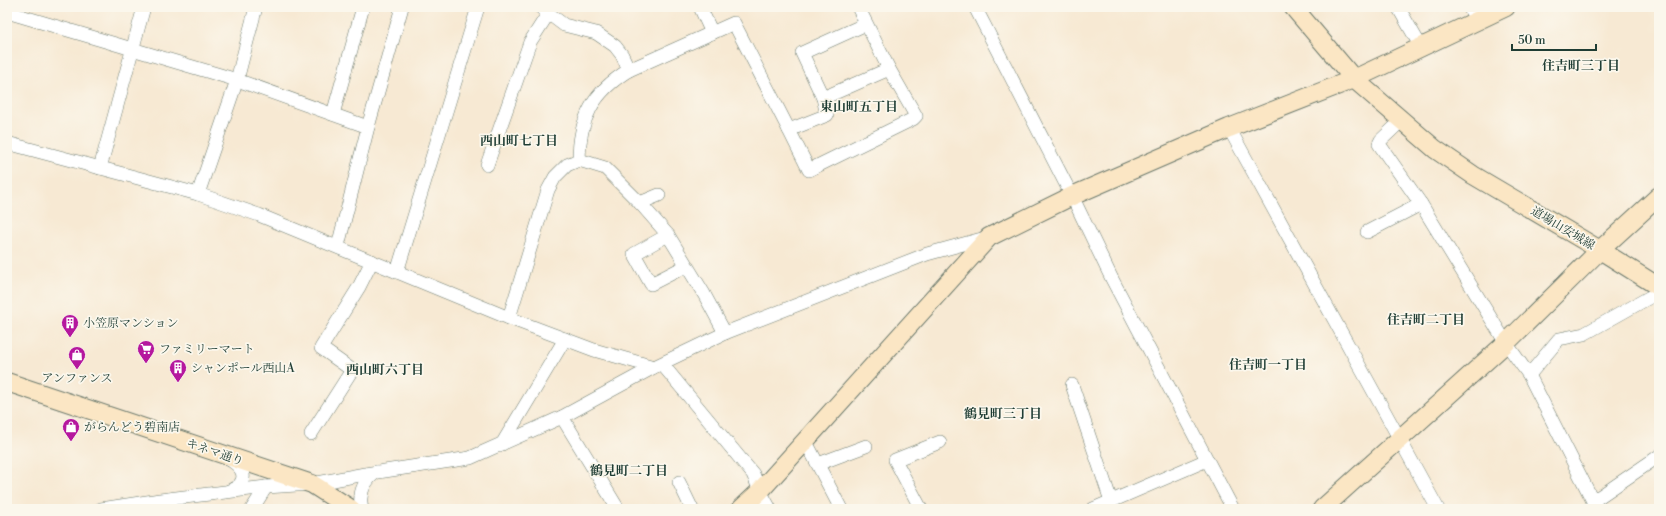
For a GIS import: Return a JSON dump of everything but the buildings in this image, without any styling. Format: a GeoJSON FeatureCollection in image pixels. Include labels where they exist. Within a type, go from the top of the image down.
{"type":"FeatureCollection","features":[{"type":"Feature","properties":{"kind":"street"},"geometry":{"type":"LineString","coordinates":[[100,168],[144,7]]}},
{"type":"Feature","properties":{"kind":"street"},"geometry":{"type":"LineString","coordinates":[[198,194],[237,80],[256,7]]}},
{"type":"Feature","properties":{"kind":"street"},"geometry":{"type":"LineString","coordinates":[[333,114],[363,7]]}},
{"type":"Feature","properties":{"kind":"street"},"geometry":{"type":"LineString","coordinates":[[338,246],[368,127],[402,7]]}},
{"type":"Feature","properties":{"kind":"street"},"geometry":{"type":"LineString","coordinates":[[397,272],[478,7]]}},
{"type":"Feature","properties":{"kind":"street"},"geometry":{"type":"LineString","coordinates":[[700,7],[712,33]]}},
{"type":"Feature","properties":{"kind":"street"},"geometry":{"type":"LineString","coordinates":[[579,160],[579,140],[586,117],[597,96],[615,79],[628,70],[734,23],[809,170],[913,119],[916,116],[889,69],[858,7]]}},
{"type":"Feature","properties":{"kind":"street"},"geometry":{"type":"LineString","coordinates":[[975,7],[1072,196],[1112,279],[1233,509]]}},
{"type":"Feature","properties":{"kind":"street","name":"道場山安城線"},"geometry":{"type":"LineString","coordinates":[[1293,7],[1354,79],[1435,149],[1473,175],[1600,250],[1506,344],[1322,509]]}},
{"type":"Feature","properties":{"kind":"street"},"geometry":{"type":"LineString","coordinates":[[1398,7],[1421,47]]}},
{"type":"Feature","properties":{"kind":"street"},"geometry":{"type":"LineString","coordinates":[[101,509],[176,504],[226,493],[266,487],[312,484],[376,472],[470,458],[562,417],[658,366],[725,333],[927,254],[989,237],[1072,196],[1229,128],[1354,79],[1421,47],[1473,14],[1506,7]]}},
{"type":"Feature","properties":{"kind":"street"},"geometry":{"type":"LineString","coordinates":[[487,165],[530,42],[544,10],[564,25],[596,33],[615,46],[622,55],[628,70]]}},
{"type":"Feature","properties":{"kind":"street"},"geometry":{"type":"LineString","coordinates":[[7,12],[237,80],[368,127]]}},
{"type":"Feature","properties":{"kind":"street"},"geometry":{"type":"LineString","coordinates":[[788,130],[827,115],[828,112],[802,53],[866,24]]}},
{"type":"Feature","properties":{"kind":"street"},"geometry":{"type":"LineString","coordinates":[[823,98],[889,69]]}},
{"type":"Feature","properties":{"kind":"street"},"geometry":{"type":"LineString","coordinates":[[1401,120],[1381,140],[1380,144],[1421,204],[1506,344],[1529,375],[1594,503],[1599,497],[1659,456]]}},
{"type":"Feature","properties":{"kind":"street"},"geometry":{"type":"LineString","coordinates":[[1229,128],[1438,509]]}},
{"type":"Feature","properties":{"kind":"street"},"geometry":{"type":"LineString","coordinates":[[7,143],[198,194],[259,215],[338,246],[509,318],[594,350],[658,366],[753,474],[770,509]]}},
{"type":"Feature","properties":{"kind":"street"},"geometry":{"type":"LineString","coordinates":[[509,318],[548,190],[555,177],[567,165],[579,160],[605,168],[640,203],[668,235],[704,294],[725,333]]}},
{"type":"Feature","properties":{"kind":"street"},"geometry":{"type":"LineString","coordinates":[[640,203],[660,195]]}},
{"type":"Feature","properties":{"kind":"street"},"geometry":{"type":"LineString","coordinates":[[1659,196],[1600,250],[1659,288]]}},
{"type":"Feature","properties":{"kind":"street"},"geometry":{"type":"LineString","coordinates":[[1367,232],[1421,204]]}},
{"type":"Feature","properties":{"kind":"street"},"geometry":{"type":"LineString","coordinates":[[668,235],[634,254],[651,284],[686,266]]}},
{"type":"Feature","properties":{"kind":"street"},"geometry":{"type":"LineString","coordinates":[[742,509],[760,491],[989,237]]}},
{"type":"Feature","properties":{"kind":"street"},"geometry":{"type":"LineString","coordinates":[[311,434],[352,370],[321,348],[359,287],[372,261]]}},
{"type":"Feature","properties":{"kind":"street"},"geometry":{"type":"LineString","coordinates":[[1529,375],[1559,339],[1584,334],[1659,292]]}},
{"type":"Feature","properties":{"kind":"street"},"geometry":{"type":"LineString","coordinates":[[502,444],[565,339]]}},
{"type":"Feature","properties":{"kind":"street","name":"キネマ通り"},"geometry":{"type":"LineString","coordinates":[[7,382],[312,484],[351,509]]}},
{"type":"Feature","properties":{"kind":"street"},"geometry":{"type":"LineString","coordinates":[[1072,385],[1111,501]]}},
{"type":"Feature","properties":{"kind":"street"},"geometry":{"type":"LineString","coordinates":[[562,417],[618,509]]}},
{"type":"Feature","properties":{"kind":"street"},"geometry":{"type":"LineString","coordinates":[[805,440],[841,509]]}},
{"type":"Feature","properties":{"kind":"street"},"geometry":{"type":"LineString","coordinates":[[921,509],[895,460],[940,442]]}},
{"type":"Feature","properties":{"kind":"street"},"geometry":{"type":"LineString","coordinates":[[818,464],[866,446]]}},
{"type":"Feature","properties":{"kind":"street"},"geometry":{"type":"LineString","coordinates":[[220,454],[237,464],[242,471],[243,479],[240,485],[226,493]]}},
{"type":"Feature","properties":{"kind":"street"},"geometry":{"type":"LineString","coordinates":[[1093,509],[1207,460]]}},
{"type":"Feature","properties":{"kind":"street"},"geometry":{"type":"LineString","coordinates":[[362,509],[360,497],[362,490],[366,481],[376,472]]}},
{"type":"Feature","properties":{"kind":"street"},"geometry":{"type":"LineString","coordinates":[[679,482],[692,509]]}},
{"type":"Feature","properties":{"kind":"street"},"geometry":{"type":"LineString","coordinates":[[252,509],[266,487]]}},
{"type":"Feature","properties":{"kind":"place","name":"小笠原マンション"},"geometry":{"type":"Point","coordinates":[70,338]}},
{"type":"Feature","properties":{"kind":"place","name":"ファミリーマート"},"geometry":{"type":"Point","coordinates":[146,364]}},
{"type":"Feature","properties":{"kind":"place","name":"アンファンス"},"geometry":{"type":"Point","coordinates":[77,370]}},
{"type":"Feature","properties":{"kind":"place","name":"シャンポール西山A"},"geometry":{"type":"Point","coordinates":[178,383]}},
{"type":"Feature","properties":{"kind":"place","name":"がらんどう碧南店"},"geometry":{"type":"Point","coordinates":[71,442]}},
{"type":"Feature","properties":{"kind":"district","name":"住吉町三丁目"},"geometry":{"type":"Point","coordinates":[1581,65]}},
{"type":"Feature","properties":{"kind":"district","name":"東山町五丁目"},"geometry":{"type":"Point","coordinates":[859,106]}},
{"type":"Feature","properties":{"kind":"district","name":"西山町七丁目"},"geometry":{"type":"Point","coordinates":[519,140]}},
{"type":"Feature","properties":{"kind":"district","name":"住吉町二丁目"},"geometry":{"type":"Point","coordinates":[1426,319]}},
{"type":"Feature","properties":{"kind":"district","name":"住吉町一丁目"},"geometry":{"type":"Point","coordinates":[1268,364]}},
{"type":"Feature","properties":{"kind":"district","name":"西山町六丁目"},"geometry":{"type":"Point","coordinates":[385,369]}},
{"type":"Feature","properties":{"kind":"district","name":"鶴見町三丁目"},"geometry":{"type":"Point","coordinates":[1003,413]}},
{"type":"Feature","properties":{"kind":"district","name":"鶴見町二丁目"},"geometry":{"type":"Point","coordinates":[629,470]}}]}
